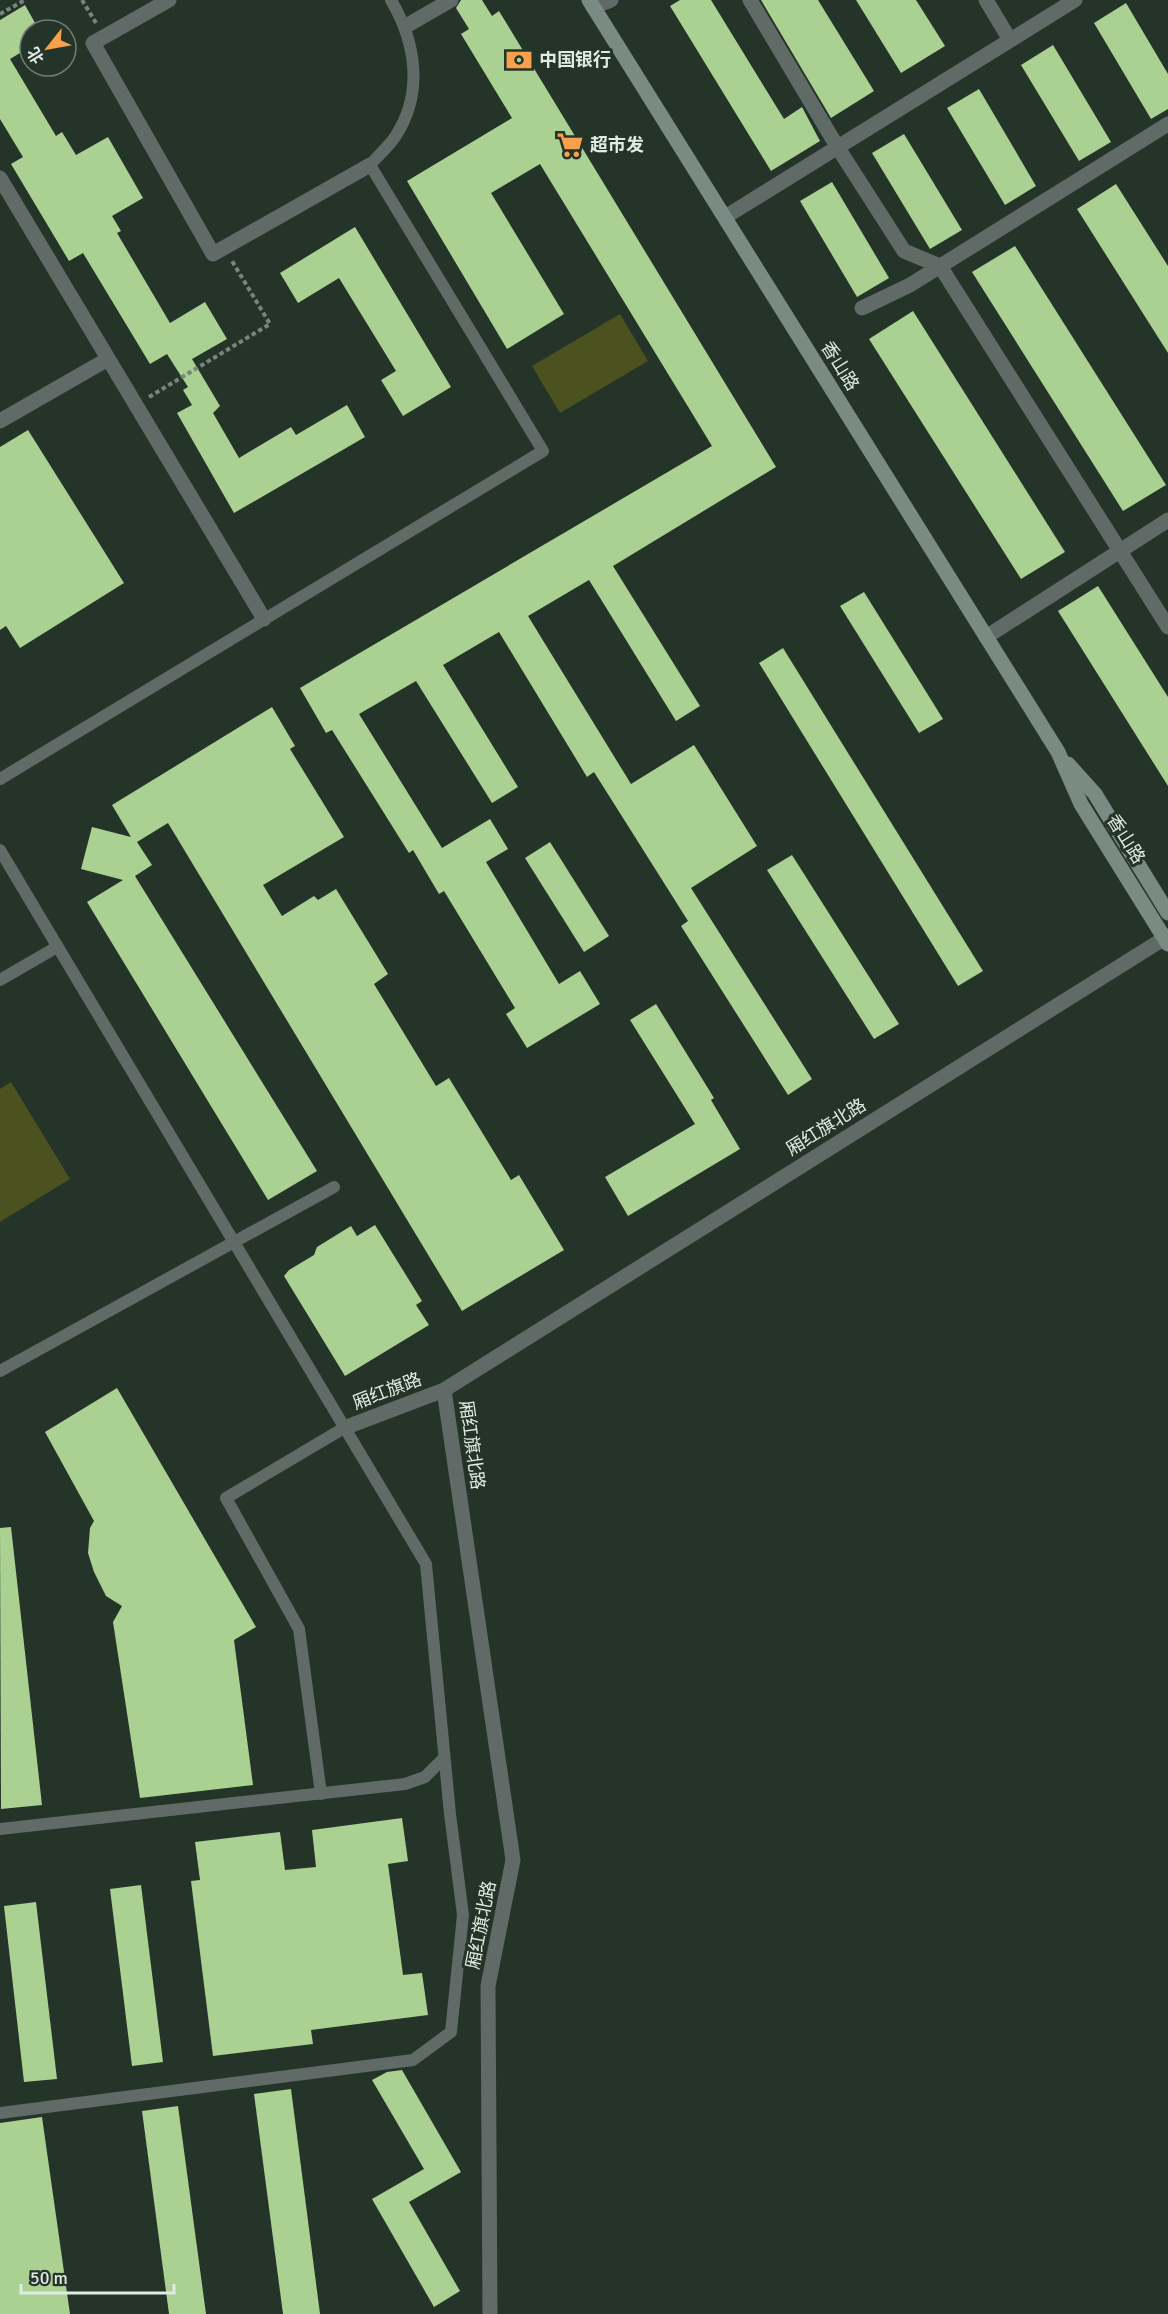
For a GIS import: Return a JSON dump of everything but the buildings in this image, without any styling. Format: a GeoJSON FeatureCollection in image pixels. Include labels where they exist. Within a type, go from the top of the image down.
{"type":"FeatureCollection","features":[{"type":"Feature","properties":{"kind":"street"},"geometry":{"type":"LineString","coordinates":[[169,0],[93,43],[213,254],[370,165]]}},
{"type":"Feature","properties":{"kind":"street"},"geometry":{"type":"LineString","coordinates":[[406,26],[451,0]]}},
{"type":"Feature","properties":{"kind":"street"},"geometry":{"type":"LineString","coordinates":[[591,3],[611,0]]}},
{"type":"Feature","properties":{"kind":"street"},"geometry":{"type":"LineString","coordinates":[[750,0],[838,148],[904,251],[940,266],[1168,627]]}},
{"type":"Feature","properties":{"kind":"street"},"geometry":{"type":"LineString","coordinates":[[986,0],[1010,40]]}},
{"type":"Feature","properties":{"kind":"street"},"geometry":{"type":"LineString","coordinates":[[725,217],[1075,0]]}},
{"type":"Feature","properties":{"kind":"street","name":"香山路"},"geometry":{"type":"LineString","coordinates":[[591,3],[1058,752],[1081,804],[1167,939]]}},
{"type":"Feature","properties":{"kind":"street"},"geometry":{"type":"LineString","coordinates":[[862,308],[910,285],[1168,124]]}},
{"type":"Feature","properties":{"kind":"street"},"geometry":{"type":"LineString","coordinates":[[0,178],[264,620]]}},
{"type":"Feature","properties":{"kind":"street"},"geometry":{"type":"LineString","coordinates":[[0,421],[108,359]]}},
{"type":"Feature","properties":{"kind":"street"},"geometry":{"type":"LineString","coordinates":[[986,637],[1168,520]]}},
{"type":"Feature","properties":{"kind":"street","name":"香山路"},"geometry":{"type":"LineString","coordinates":[[1058,752],[1095,794],[1168,915]]}},
{"type":"Feature","properties":{"kind":"street"},"geometry":{"type":"LineString","coordinates":[[1167,939],[1168,915]]}},
{"type":"Feature","properties":{"kind":"street","name":"厢红旗北路"},"geometry":{"type":"LineString","coordinates":[[490,2314],[488,1986],[513,1860],[444,1390],[1167,939]]}},
{"type":"Feature","properties":{"kind":"street","name":"厢红旗路"},"geometry":{"type":"LineString","coordinates":[[344,1428],[444,1390]]}},
{"type":"Feature","properties":{"kind":"lane"},"geometry":{"type":"LineString","coordinates":[[0,779],[543,451],[370,165],[395,137],[410,102],[414,64],[406,26],[391,0]]}},
{"type":"Feature","properties":{"kind":"lane"},"geometry":{"type":"LineString","coordinates":[[0,850],[426,1564],[444,1758],[463,1915],[451,2032],[413,2060],[0,2114]]}},
{"type":"Feature","properties":{"kind":"lane"},"geometry":{"type":"LineString","coordinates":[[0,980],[57,946]]}},
{"type":"Feature","properties":{"kind":"lane"},"geometry":{"type":"LineString","coordinates":[[0,1371],[334,1187]]}},
{"type":"Feature","properties":{"kind":"lane"},"geometry":{"type":"LineString","coordinates":[[321,1794],[299,1629],[226,1498],[344,1428]]}},
{"type":"Feature","properties":{"kind":"lane"},"geometry":{"type":"LineString","coordinates":[[0,1829],[405,1784],[425,1777],[444,1758]]}},
{"type":"Feature","properties":{"kind":"path"},"geometry":{"type":"LineString","coordinates":[[0,14],[25,0]]}},
{"type":"Feature","properties":{"kind":"path"},"geometry":{"type":"LineString","coordinates":[[82,0],[104,37]]}},
{"type":"Feature","properties":{"kind":"path"},"geometry":{"type":"LineString","coordinates":[[136,405],[270,324],[224,248]]}},
{"type":"Feature","properties":{"kind":"green space"},"geometry":{"type":"Polygon","coordinates":[[[620,314],[648,361],[560,413],[532,366],[620,314]]]}},
{"type":"Feature","properties":{"kind":"green space"},"geometry":{"type":"Polygon","coordinates":[[[11,1082],[70,1179],[0,1222],[0,1089],[11,1082]]]}},
{"type":"Feature","properties":{"kind":"place","name":"中国银行"},"geometry":{"type":"Point","coordinates":[519,60]}},
{"type":"Feature","properties":{"kind":"place","name":"超市发"},"geometry":{"type":"Point","coordinates":[570,145]}}]}
